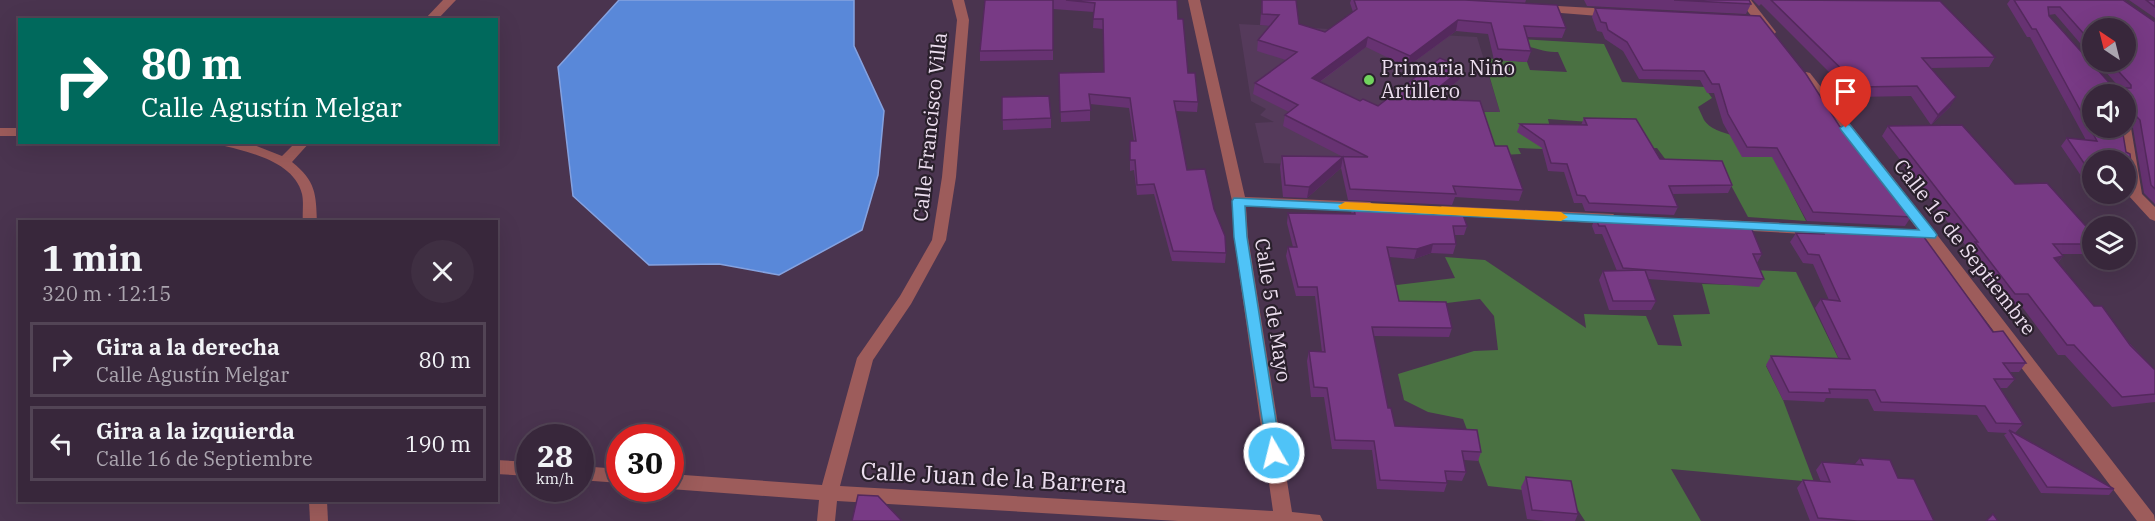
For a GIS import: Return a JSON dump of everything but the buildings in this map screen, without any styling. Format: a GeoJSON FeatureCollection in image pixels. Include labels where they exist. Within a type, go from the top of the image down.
{"type":"FeatureCollection","features":[{"type":"Feature","properties":{"kind":"street"},"geometry":{"type":"LineString","coordinates":[[432,18],[450,0]]}},
{"type":"Feature","properties":{"kind":"street","name":"Calle Francisco Villa"},"geometry":{"type":"LineString","coordinates":[[826,521],[829,493],[865,358],[906,300],[939,240],[949,177],[963,20],[958,0]]}},
{"type":"Feature","properties":{"kind":"street","name":"Calle 5 de Mayo"},"geometry":{"type":"LineString","coordinates":[[1194,0],[1239,201],[1240,237],[1284,520]]}},
{"type":"Feature","properties":{"kind":"street"},"geometry":{"type":"LineString","coordinates":[[1745,0],[1755,20],[1783,48]]}},
{"type":"Feature","properties":{"kind":"street"},"geometry":{"type":"LineString","coordinates":[[1522,8],[1618,13]]}},
{"type":"Feature","properties":{"kind":"street","name":"Calle 16 de Septiembre"},"geometry":{"type":"LineString","coordinates":[[1798,67],[1930,235],[2148,521]]}},
{"type":"Feature","properties":{"kind":"street"},"geometry":{"type":"LineString","coordinates":[[0,132],[18,132]]}},
{"type":"Feature","properties":{"kind":"street"},"geometry":{"type":"LineString","coordinates":[[2126,138],[2135,195],[2155,216]]}},
{"type":"Feature","properties":{"kind":"street"},"geometry":{"type":"LineString","coordinates":[[235,144],[285,161],[309,191],[310,220]]}},
{"type":"Feature","properties":{"kind":"street"},"geometry":{"type":"LineString","coordinates":[[285,161],[302,144]]}},
{"type":"Feature","properties":{"kind":"street"},"geometry":{"type":"LineString","coordinates":[[1239,201],[1382,208]]}},
{"type":"Feature","properties":{"kind":"street"},"geometry":{"type":"LineString","coordinates":[[1429,210],[1632,220]]}},
{"type":"Feature","properties":{"kind":"street"},"geometry":{"type":"LineString","coordinates":[[1668,222],[1859,232]]}},
{"type":"Feature","properties":{"kind":"street"},"geometry":{"type":"LineString","coordinates":[[1895,233],[1930,235]]}},
{"type":"Feature","properties":{"kind":"street"},"geometry":{"type":"LineString","coordinates":[[498,467],[516,468]]}},
{"type":"Feature","properties":{"kind":"street","name":"Calle Juan de la Barrera"},"geometry":{"type":"LineString","coordinates":[[684,481],[829,493],[1314,521]]}},
{"type":"Feature","properties":{"kind":"street"},"geometry":{"type":"LineString","coordinates":[[318,502],[319,521]]}},
{"type":"Feature","properties":{"kind":"shaded area","name":"Primaria Niño Artillero"},"geometry":{"type":"Polygon","coordinates":[[[1239,24],[1477,37],[1500,112],[1440,111],[1354,166],[1264,163],[1255,123],[1274,122],[1260,115],[1266,109],[1251,101],[1239,24]]]}},
{"type":"Feature","properties":{"kind":"green space"},"geometry":{"type":"Polygon","coordinates":[[[1521,39],[1604,44],[1622,82],[1704,87],[1712,98],[1698,107],[1709,125],[1734,136],[1771,140],[1790,190],[1806,221],[1748,217],[1726,176],[1666,160],[1657,148],[1645,148],[1618,124],[1548,119],[1551,132],[1543,149],[1518,148],[1521,154],[1483,156],[1477,112],[1500,112],[1484,58],[1527,62],[1530,70],[1567,72],[1558,52],[1523,46],[1521,39]]]}},
{"type":"Feature","properties":{"kind":"green space"},"geometry":{"type":"Polygon","coordinates":[[[1445,257],[1485,260],[1586,328],[1584,314],[1646,316],[1658,345],[1682,346],[1673,315],[1710,314],[1702,284],[1733,285],[1752,270],[1796,272],[1844,370],[1766,366],[1783,400],[1814,482],[1671,469],[1701,521],[1585,521],[1568,495],[1488,486],[1463,419],[1428,412],[1404,400],[1398,374],[1474,351],[1498,350],[1494,316],[1480,299],[1389,310],[1372,288],[1455,278],[1445,257]]]}},
{"type":"Feature","properties":{"kind":"water"},"geometry":{"type":"Polygon","coordinates":[[[619,0],[854,0],[854,46],[884,111],[878,175],[862,230],[779,275],[719,264],[649,265],[573,196],[558,67],[619,0]]]}},
{"type":"Feature","properties":{"kind":"slow traffic"},"geometry":{"type":"LineString","coordinates":[[1345,206],[1561,217]]}},
{"type":"Feature","properties":{"kind":"place","name":"Primaria Niño Artillero"},"geometry":{"type":"Point","coordinates":[1369,80]}},
{"type":"Feature","properties":{"kind":"route"},"geometry":{"type":"LineString","coordinates":[[1274,453],[1240,237],[1239,201],[1930,235],[1846,128]]}}]}
